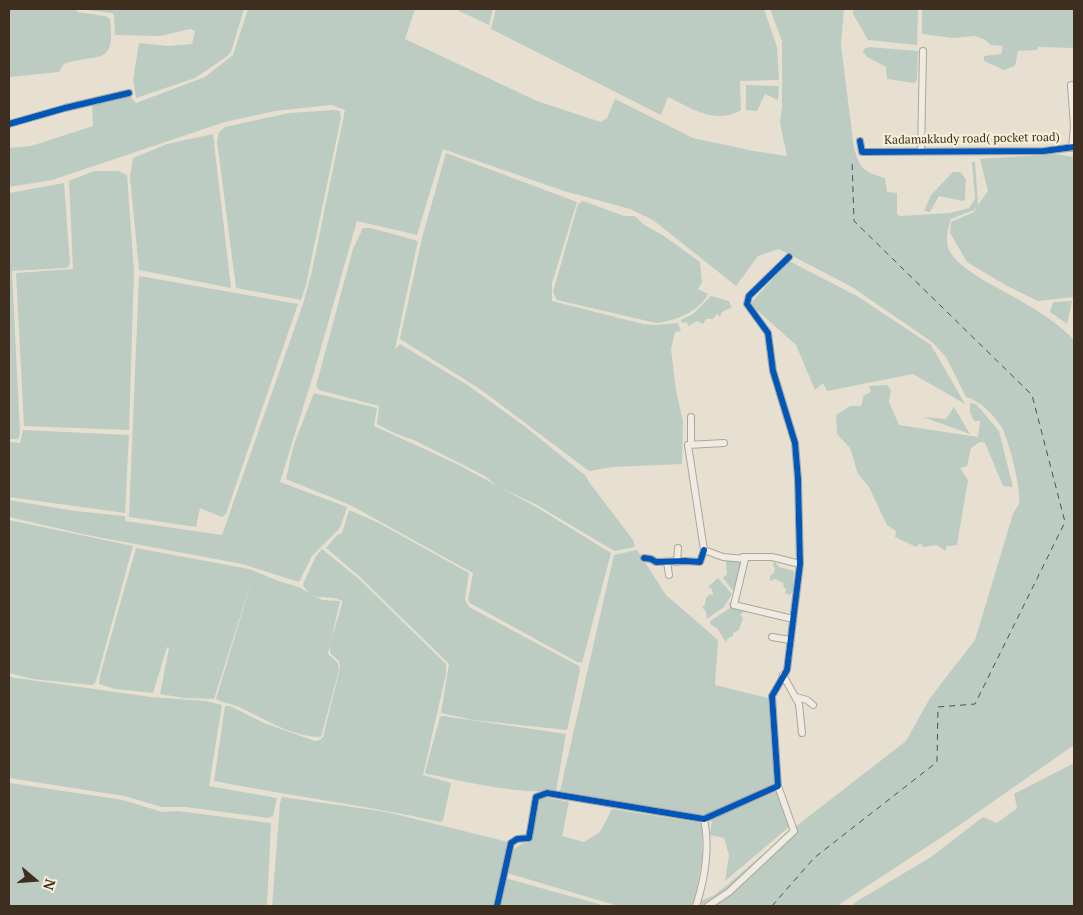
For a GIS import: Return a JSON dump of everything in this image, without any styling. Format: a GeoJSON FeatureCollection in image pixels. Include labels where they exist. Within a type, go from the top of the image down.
{"type":"FeatureCollection","features":[{"type":"Feature","properties":{"kind":"street"},"geometry":{"type":"LineString","coordinates":[[921,152],[923,51]]}},
{"type":"Feature","properties":{"kind":"street"},"geometry":{"type":"LineString","coordinates":[[1071,85],[1074,126],[1073,148]]}},
{"type":"Feature","properties":{"kind":"street"},"geometry":{"type":"LineString","coordinates":[[9,124],[65,108],[129,94]]}},
{"type":"Feature","properties":{"kind":"street","name":"Kadamakkudy road( pocket road)"},"geometry":{"type":"LineString","coordinates":[[860,141],[862,152],[1044,151],[1073,148]]}},
{"type":"Feature","properties":{"kind":"street"},"geometry":{"type":"LineString","coordinates":[[708,906],[729,892],[794,831],[778,786],[772,696],[787,670],[800,564],[798,479],[794,443],[773,371],[768,332],[748,304],[749,296],[789,257]]}},
{"type":"Feature","properties":{"kind":"street"},"geometry":{"type":"LineString","coordinates":[[644,558],[651,559],[653,562],[685,560],[700,562],[704,550],[697,499],[690,468],[688,445],[690,444],[691,417]]}},
{"type":"Feature","properties":{"kind":"street"},"geometry":{"type":"LineString","coordinates":[[690,444],[724,443]]}},
{"type":"Feature","properties":{"kind":"street"},"geometry":{"type":"LineString","coordinates":[[677,562],[678,548]]}},
{"type":"Feature","properties":{"kind":"street"},"geometry":{"type":"LineString","coordinates":[[704,550],[723,556],[772,557],[800,564]]}},
{"type":"Feature","properties":{"kind":"street"},"geometry":{"type":"LineString","coordinates":[[743,557],[746,562],[734,604],[793,619]]}},
{"type":"Feature","properties":{"kind":"street"},"geometry":{"type":"LineString","coordinates":[[668,562],[669,575]]}},
{"type":"Feature","properties":{"kind":"street"},"geometry":{"type":"LineString","coordinates":[[772,637],[790,640]]}},
{"type":"Feature","properties":{"kind":"street"},"geometry":{"type":"LineString","coordinates":[[783,675],[796,697],[801,713],[802,733]]}},
{"type":"Feature","properties":{"kind":"street"},"geometry":{"type":"LineString","coordinates":[[796,697],[806,700],[813,705]]}},
{"type":"Feature","properties":{"kind":"street"},"geometry":{"type":"LineString","coordinates":[[497,906],[511,842],[516,839],[529,838],[536,798],[547,793],[704,819],[778,786]]}},
{"type":"Feature","properties":{"kind":"street"},"geometry":{"type":"LineString","coordinates":[[696,906],[704,880],[706,865],[704,819]]}},
{"type":"Feature","properties":{"kind":"shaded area"},"geometry":{"type":"Polygon","coordinates":[[[9,9],[76,9],[77,12],[105,16],[110,19],[110,45],[107,52],[102,55],[64,64],[59,72],[9,77],[9,9]]]}},
{"type":"Feature","properties":{"kind":"shaded area"},"geometry":{"type":"Polygon","coordinates":[[[79,9],[244,9],[231,52],[226,57],[195,78],[136,98],[133,80],[139,43],[168,46],[192,44],[195,31],[190,29],[160,36],[115,35],[114,15],[112,13],[79,9]]]}},
{"type":"Feature","properties":{"kind":"shaded area"},"geometry":{"type":"Polygon","coordinates":[[[248,9],[415,9],[405,39],[537,101],[601,122],[607,118],[615,99],[693,138],[787,156],[780,123],[782,105],[782,41],[770,9],[844,9],[841,45],[854,148],[858,161],[864,169],[885,178],[887,192],[897,193],[897,214],[900,216],[950,213],[969,208],[975,199],[972,162],[975,162],[978,205],[988,191],[980,159],[1055,154],[1074,157],[1074,297],[1038,301],[1007,286],[967,262],[950,233],[951,222],[974,212],[977,206],[974,210],[951,219],[947,239],[949,250],[962,265],[1042,314],[1074,340],[1074,745],[951,831],[837,906],[697,906],[698,902],[713,896],[726,886],[790,831],[906,741],[930,698],[975,640],[1013,514],[1019,504],[1014,464],[1004,432],[990,412],[976,401],[966,397],[946,357],[932,342],[852,287],[779,249],[758,256],[736,286],[653,220],[630,209],[564,191],[443,149],[417,235],[357,221],[315,369],[280,482],[347,507],[340,528],[312,556],[299,582],[242,564],[87,535],[9,517],[9,500],[75,511],[125,516],[125,521],[222,535],[303,304],[312,271],[345,110],[331,105],[275,111],[225,122],[52,180],[9,187],[9,148],[31,146],[93,126],[92,103],[130,96],[136,103],[205,77],[233,55],[248,9]]]}},
{"type":"Feature","properties":{"kind":"shaded area"},"geometry":{"type":"Polygon","coordinates":[[[455,9],[493,9],[489,25],[455,9]]]}},
{"type":"Feature","properties":{"kind":"shaded area"},"geometry":{"type":"Polygon","coordinates":[[[496,9],[764,9],[777,47],[779,80],[740,81],[741,110],[731,114],[713,116],[704,114],[668,97],[661,115],[491,29],[496,9]]]}},
{"type":"Feature","properties":{"kind":"shaded area"},"geometry":{"type":"Polygon","coordinates":[[[853,9],[918,9],[917,45],[868,40],[853,14],[853,9]]]}},
{"type":"Feature","properties":{"kind":"shaded area"},"geometry":{"type":"Polygon","coordinates":[[[922,9],[1074,9],[1074,48],[1038,47],[1037,50],[1018,51],[1015,66],[1004,70],[984,61],[984,56],[1001,54],[1003,46],[991,45],[984,39],[975,36],[953,38],[922,34],[922,9]]]}},
{"type":"Feature","properties":{"kind":"shaded area"},"geometry":{"type":"Polygon","coordinates":[[[869,47],[918,51],[917,80],[914,83],[887,79],[886,67],[867,57],[863,52],[864,49],[869,47]]]}},
{"type":"Feature","properties":{"kind":"shaded area"},"geometry":{"type":"Polygon","coordinates":[[[746,85],[779,86],[778,100],[765,94],[757,111],[746,110],[746,85]]]}},
{"type":"Feature","properties":{"kind":"shaded area"},"geometry":{"type":"Polygon","coordinates":[[[340,111],[341,118],[306,285],[301,300],[236,288],[217,141],[219,132],[225,127],[289,113],[340,111]]]}},
{"type":"Feature","properties":{"kind":"shaded area"},"geometry":{"type":"Polygon","coordinates":[[[213,134],[231,288],[139,270],[130,177],[133,158],[167,144],[213,134]]]}},
{"type":"Feature","properties":{"kind":"shaded area"},"geometry":{"type":"Polygon","coordinates":[[[446,153],[577,202],[552,283],[552,301],[643,324],[678,323],[681,331],[675,332],[671,349],[676,391],[683,421],[682,464],[613,467],[589,471],[480,389],[400,339],[422,238],[446,153]]]}},
{"type":"Feature","properties":{"kind":"shaded area"},"geometry":{"type":"Polygon","coordinates":[[[94,171],[118,171],[127,175],[134,272],[129,430],[24,426],[16,273],[73,269],[69,181],[94,171]]]}},
{"type":"Feature","properties":{"kind":"shaded area"},"geometry":{"type":"Polygon","coordinates":[[[953,172],[960,172],[966,179],[965,199],[963,201],[939,196],[930,212],[924,211],[931,195],[953,172]]]}},
{"type":"Feature","properties":{"kind":"shaded area"},"geometry":{"type":"Polygon","coordinates":[[[64,183],[70,264],[67,268],[12,271],[20,434],[18,439],[9,439],[9,193],[64,183]]]}},
{"type":"Feature","properties":{"kind":"shaded area"},"geometry":{"type":"Polygon","coordinates":[[[583,201],[624,216],[635,216],[643,224],[664,236],[700,262],[702,282],[698,289],[708,294],[699,306],[678,318],[656,323],[557,300],[553,292],[578,204],[583,201]]]}},
{"type":"Feature","properties":{"kind":"shaded area"},"geometry":{"type":"Polygon","coordinates":[[[363,228],[371,228],[418,241],[395,349],[400,344],[466,384],[527,428],[586,476],[633,540],[635,547],[615,551],[537,505],[497,486],[485,476],[416,441],[377,424],[379,406],[319,390],[316,386],[353,249],[363,228]]]}},
{"type":"Feature","properties":{"kind":"shaded area"},"geometry":{"type":"Polygon","coordinates":[[[789,261],[857,296],[931,345],[965,404],[913,374],[827,391],[823,383],[815,390],[796,345],[750,304],[789,261]]]}},
{"type":"Feature","properties":{"kind":"shaded area"},"geometry":{"type":"Polygon","coordinates":[[[139,276],[298,304],[226,514],[222,517],[200,508],[196,527],[129,517],[139,276]]]}},
{"type":"Feature","properties":{"kind":"shaded area"},"geometry":{"type":"Polygon","coordinates":[[[711,296],[729,301],[732,307],[722,312],[720,317],[717,314],[713,319],[706,319],[703,324],[697,321],[688,326],[687,322],[682,323],[681,320],[693,314],[711,296]]]}},
{"type":"Feature","properties":{"kind":"shaded area"},"geometry":{"type":"Polygon","coordinates":[[[1072,301],[1067,324],[1050,312],[1053,302],[1072,301]]]}},
{"type":"Feature","properties":{"kind":"shaded area"},"geometry":{"type":"Polygon","coordinates":[[[887,385],[891,390],[889,402],[899,425],[978,437],[980,421],[974,421],[970,412],[970,403],[976,404],[999,431],[1013,487],[1003,486],[985,443],[980,442],[971,448],[967,466],[960,468],[968,480],[957,545],[947,546],[945,551],[937,545],[923,547],[920,543],[916,547],[895,537],[896,531],[887,525],[869,487],[858,474],[850,448],[837,434],[836,415],[850,406],[861,406],[864,395],[871,392],[869,386],[887,385]]]}},
{"type":"Feature","properties":{"kind":"shaded area"},"geometry":{"type":"Polygon","coordinates":[[[314,393],[377,408],[374,426],[457,464],[538,508],[611,553],[582,663],[470,603],[468,600],[473,573],[350,505],[286,479],[294,444],[314,393]]]}},
{"type":"Feature","properties":{"kind":"shaded area"},"geometry":{"type":"Polygon","coordinates":[[[954,407],[970,434],[923,417],[946,419],[954,407]]]}},
{"type":"Feature","properties":{"kind":"shaded area"},"geometry":{"type":"Polygon","coordinates":[[[23,430],[129,435],[125,513],[9,497],[9,442],[20,443],[23,430]]]}},
{"type":"Feature","properties":{"kind":"shaded area"},"geometry":{"type":"Polygon","coordinates":[[[349,510],[379,523],[469,573],[465,599],[469,607],[579,666],[580,671],[567,730],[473,720],[441,713],[449,664],[359,576],[326,548],[337,535],[342,533],[349,510]]]}},
{"type":"Feature","properties":{"kind":"shaded area"},"geometry":{"type":"Polygon","coordinates":[[[9,520],[133,546],[98,674],[95,683],[92,685],[32,679],[9,673],[9,520]]]}},
{"type":"Feature","properties":{"kind":"shaded area"},"geometry":{"type":"Polygon","coordinates":[[[136,548],[249,569],[299,587],[322,600],[340,601],[328,654],[338,663],[339,670],[321,737],[289,731],[239,707],[216,699],[253,576],[214,699],[184,698],[160,694],[169,648],[167,647],[153,693],[115,689],[99,684],[136,548]]]}},
{"type":"Feature","properties":{"kind":"shaded area"},"geometry":{"type":"Polygon","coordinates":[[[322,549],[359,579],[446,664],[446,674],[423,775],[451,783],[441,822],[214,781],[225,706],[230,706],[264,723],[315,741],[323,737],[340,668],[339,661],[330,653],[330,644],[342,601],[319,597],[304,587],[303,584],[316,556],[322,549]]]}},
{"type":"Feature","properties":{"kind":"shaded area"},"geometry":{"type":"Polygon","coordinates":[[[637,550],[666,595],[718,640],[715,685],[768,698],[775,786],[702,816],[560,791],[614,555],[637,550]]]}},
{"type":"Feature","properties":{"kind":"shaded area"},"geometry":{"type":"Polygon","coordinates":[[[743,560],[738,590],[733,591],[723,578],[727,574],[726,561],[743,560]]]}},
{"type":"Feature","properties":{"kind":"shaded area"},"geometry":{"type":"Polygon","coordinates":[[[774,561],[779,567],[794,571],[793,591],[790,595],[785,593],[786,588],[784,588],[783,583],[775,579],[770,581],[770,576],[774,573],[775,568],[773,566],[774,561]]]}},
{"type":"Feature","properties":{"kind":"shaded area"},"geometry":{"type":"Polygon","coordinates":[[[718,578],[732,594],[724,607],[707,619],[706,612],[702,607],[705,605],[706,598],[710,594],[713,595],[712,589],[708,587],[718,578]]]}},
{"type":"Feature","properties":{"kind":"shaded area"},"geometry":{"type":"Polygon","coordinates":[[[732,602],[745,608],[745,611],[740,615],[743,618],[739,630],[727,639],[726,643],[718,629],[710,624],[710,621],[730,608],[729,603],[732,602]]]}},
{"type":"Feature","properties":{"kind":"shaded area"},"geometry":{"type":"Polygon","coordinates":[[[9,677],[151,697],[206,701],[222,705],[209,786],[277,798],[273,816],[268,818],[186,807],[162,807],[124,796],[9,778],[9,677]]]}},
{"type":"Feature","properties":{"kind":"shaded area"},"geometry":{"type":"Polygon","coordinates":[[[440,717],[566,734],[556,791],[507,789],[427,774],[425,772],[440,717]]]}},
{"type":"Feature","properties":{"kind":"shaded area"},"geometry":{"type":"Polygon","coordinates":[[[1074,763],[1074,906],[853,906],[854,903],[931,857],[983,817],[997,823],[1017,808],[1014,794],[1074,763]]]}},
{"type":"Feature","properties":{"kind":"shaded area"},"geometry":{"type":"Polygon","coordinates":[[[10,783],[123,800],[162,812],[178,811],[271,823],[267,906],[9,906],[10,783]]]}},
{"type":"Feature","properties":{"kind":"shaded area"},"geometry":{"type":"Polygon","coordinates":[[[778,791],[790,826],[725,881],[729,855],[724,838],[710,835],[712,819],[778,791]]]}},
{"type":"Feature","properties":{"kind":"shaded area"},"geometry":{"type":"Polygon","coordinates":[[[282,797],[387,812],[508,842],[494,906],[272,906],[282,797]]]}},
{"type":"Feature","properties":{"kind":"shaded area"},"geometry":{"type":"Polygon","coordinates":[[[545,797],[569,802],[562,836],[584,842],[600,832],[612,809],[702,823],[702,858],[694,906],[618,906],[507,873],[510,857],[514,849],[529,842],[532,837],[539,799],[545,797]]]}},
{"type":"Feature","properties":{"kind":"shaded area"},"geometry":{"type":"Polygon","coordinates":[[[505,878],[606,906],[499,906],[505,878]]]}},
{"type":"Feature","properties":{"kind":"ferry route"},"geometry":{"type":"LineString","coordinates":[[772,906],[814,858],[937,762],[938,707],[975,704],[1065,522],[1032,395],[854,221],[852,160]]}},
{"type":"Feature","properties":{"kind":"cycle path"},"geometry":{"type":"LineString","coordinates":[[9,124],[129,93]]}},
{"type":"Feature","properties":{"kind":"cycle path"},"geometry":{"type":"LineString","coordinates":[[860,141],[862,152],[1044,151],[1074,147]]}},
{"type":"Feature","properties":{"kind":"cycle path"},"geometry":{"type":"LineString","coordinates":[[497,906],[511,843],[517,839],[529,838],[536,797],[547,793],[704,819],[778,786],[772,696],[787,670],[800,564],[798,479],[795,443],[773,371],[768,333],[747,304],[749,296],[789,257]]}},
{"type":"Feature","properties":{"kind":"cycle path"},"geometry":{"type":"LineString","coordinates":[[644,558],[656,562],[700,562],[704,550]]}}]}
